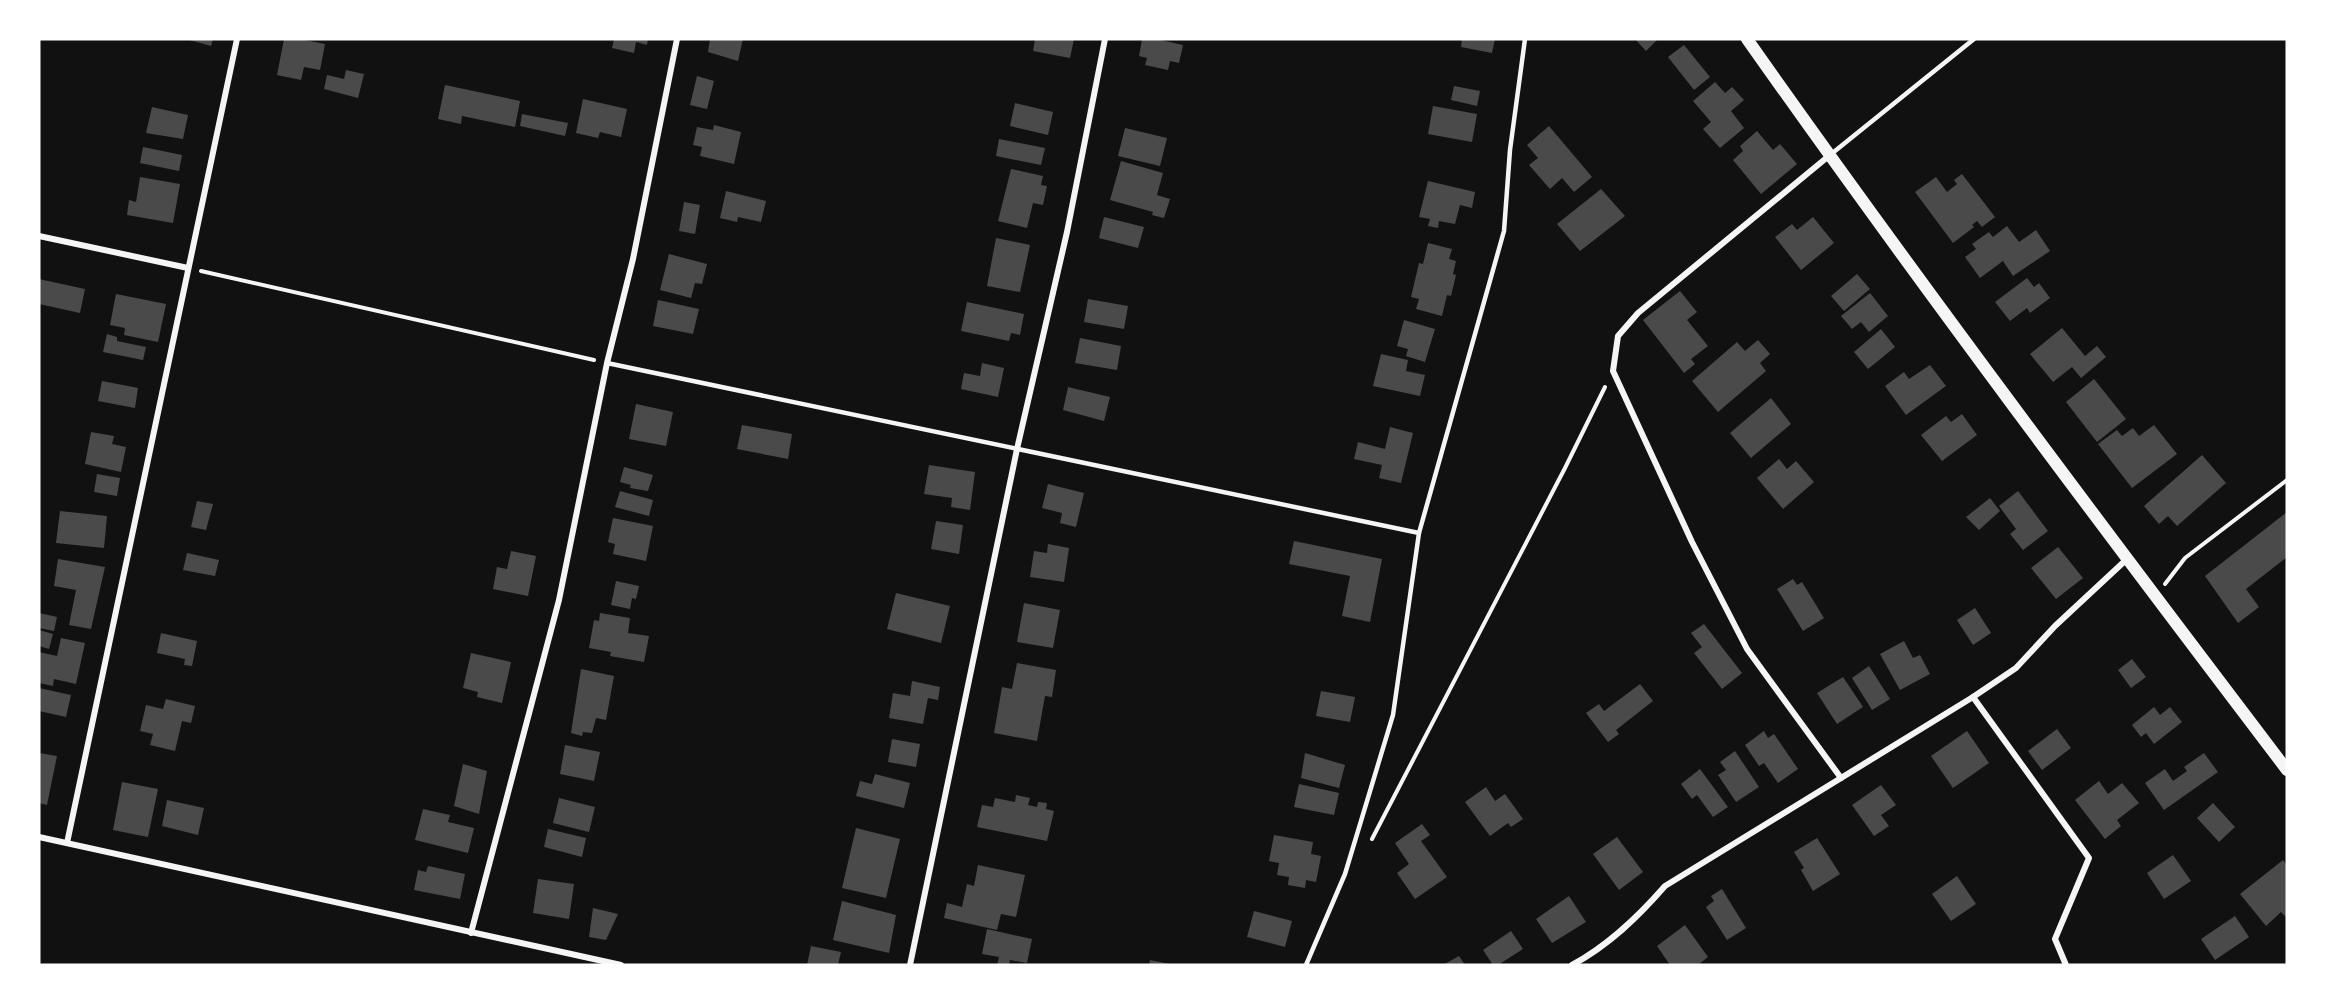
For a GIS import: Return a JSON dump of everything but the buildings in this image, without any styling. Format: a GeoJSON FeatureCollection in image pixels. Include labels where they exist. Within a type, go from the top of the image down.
{"type":"FeatureCollection","features":[{"type":"Feature","properties":{"kind":"main road"},"geometry":{"type":"LineString","coordinates":[[1747,39],[2127,559],[2287,770]]}},
{"type":"Feature","properties":{"kind":"street"},"geometry":{"type":"LineString","coordinates":[[67,843],[237,39]]}},
{"type":"Feature","properties":{"kind":"street"},"geometry":{"type":"LineString","coordinates":[[471,933],[559,600],[607,363],[633,259],[677,39]]}},
{"type":"Feature","properties":{"kind":"street"},"geometry":{"type":"LineString","coordinates":[[910,965],[1017,449],[1067,232],[1104,39]]}},
{"type":"Feature","properties":{"kind":"street"},"geometry":{"type":"LineString","coordinates":[[1830,155],[1638,313],[1618,336],[1613,371],[1692,542],[1747,649],[1841,778]]}},
{"type":"Feature","properties":{"kind":"street"},"geometry":{"type":"LineString","coordinates":[[39,236],[188,268]]}},
{"type":"Feature","properties":{"kind":"street"},"geometry":{"type":"LineString","coordinates":[[1572,965],[1594,953],[1637,918],[1665,886],[1973,697],[2016,668],[2055,626],[2127,559]]}},
{"type":"Feature","properties":{"kind":"street"},"geometry":{"type":"LineString","coordinates":[[1973,697],[2089,858],[2055,939],[2066,965]]}},
{"type":"Feature","properties":{"kind":"street"},"geometry":{"type":"LineString","coordinates":[[39,837],[621,965]]}},
{"type":"Feature","properties":{"kind":"lane"},"geometry":{"type":"LineString","coordinates":[[1306,965],[1346,874],[1393,715],[1419,533],[1504,231],[1510,150],[1525,39]]}},
{"type":"Feature","properties":{"kind":"lane"},"geometry":{"type":"LineString","coordinates":[[1830,155],[1974,39]]}},
{"type":"Feature","properties":{"kind":"lane"},"geometry":{"type":"LineString","coordinates":[[607,363],[1419,533]]}},
{"type":"Feature","properties":{"kind":"path"},"geometry":{"type":"LineString","coordinates":[[188,268],[607,363]]}},
{"type":"Feature","properties":{"kind":"path"},"geometry":{"type":"LineString","coordinates":[[1371,841],[1560,479],[1613,371]]}},
{"type":"Feature","properties":{"kind":"path"},"geometry":{"type":"LineString","coordinates":[[2156,597],[2185,558],[2287,480]]}}]}
